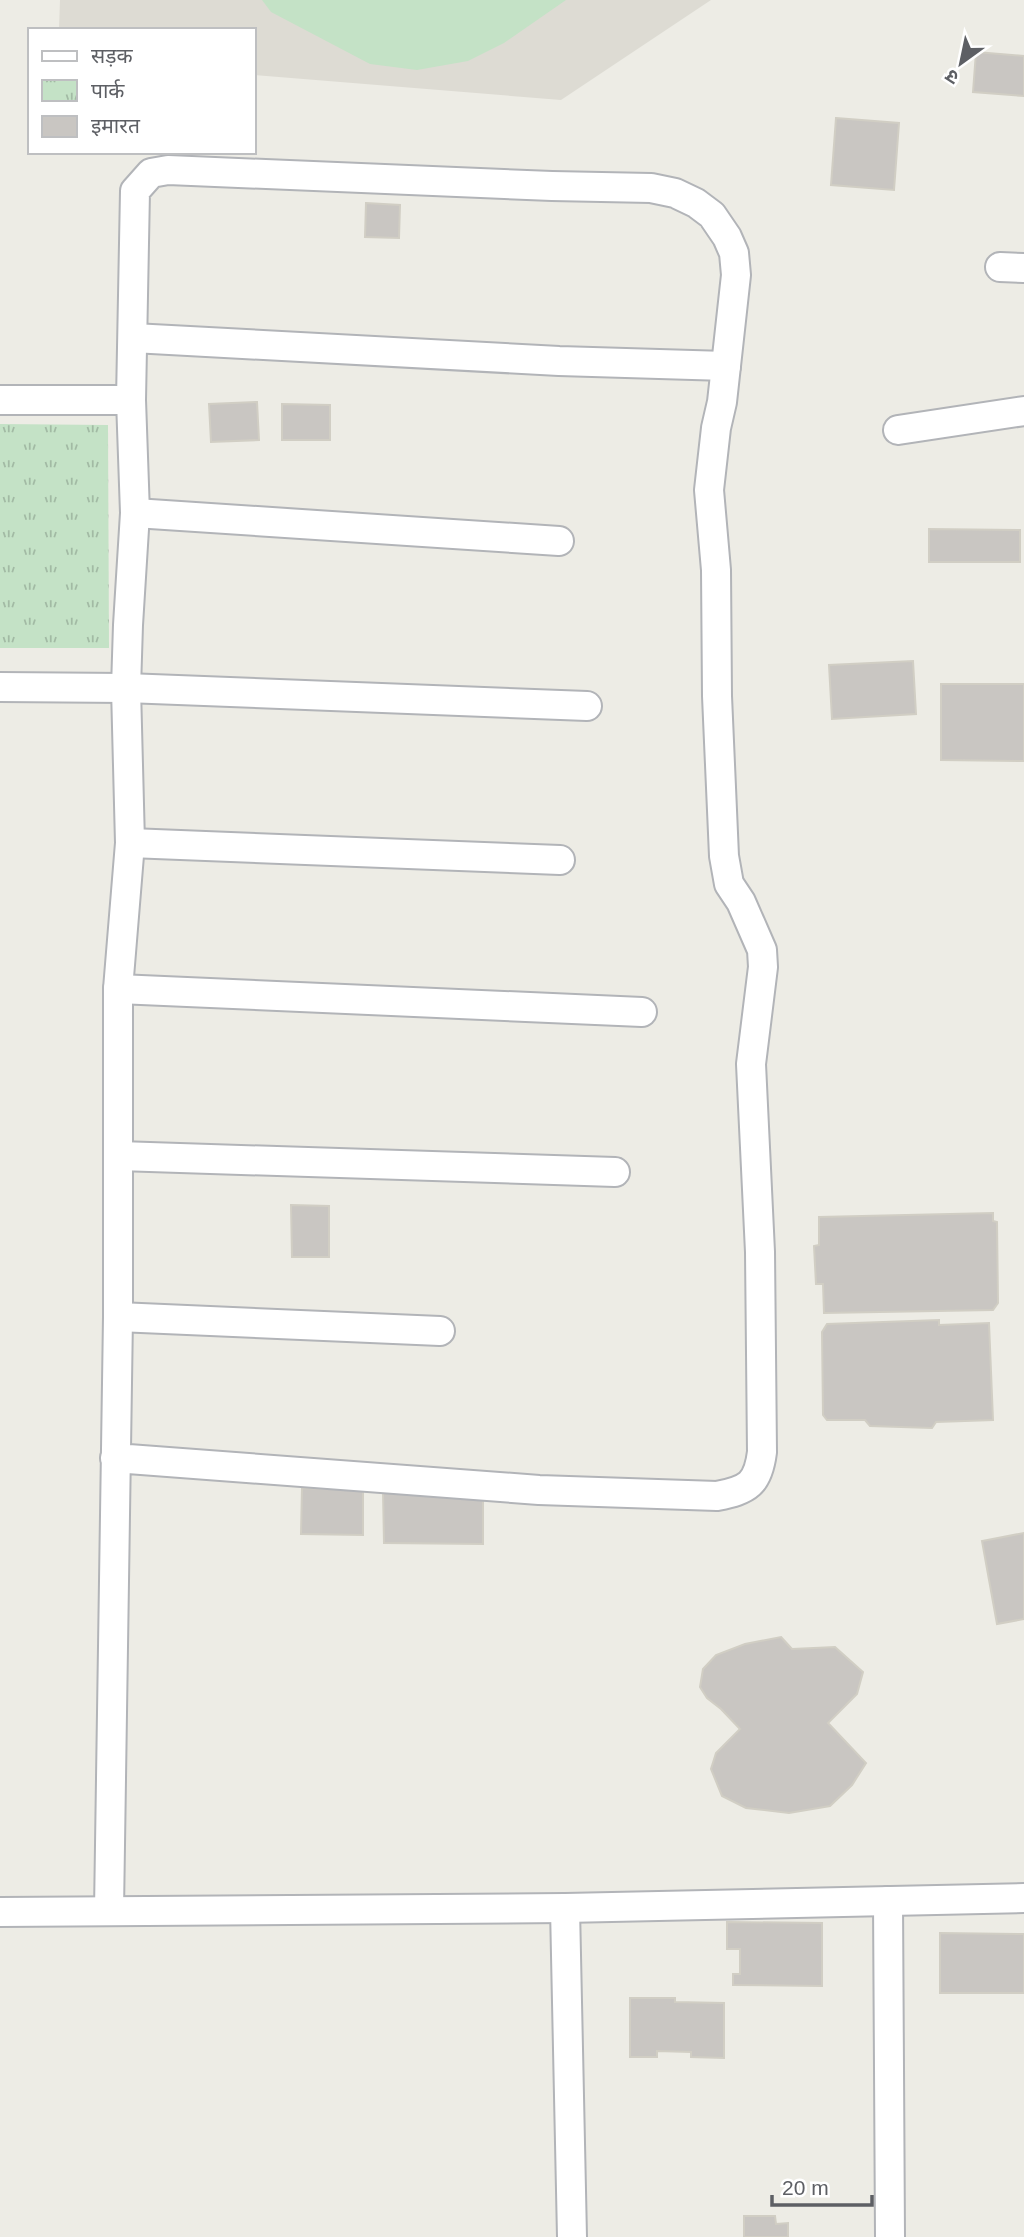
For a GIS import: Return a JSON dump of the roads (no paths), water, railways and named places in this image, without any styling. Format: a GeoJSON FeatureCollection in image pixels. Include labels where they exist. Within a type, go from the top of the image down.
{"type":"FeatureCollection","features":[{"type":"Feature","properties":{"kind":"street"},"geometry":{"type":"LineString","coordinates":[[109,1912],[115,1458],[118,1317],[118,989],[130,843],[126,688],[135,513],[131,400],[135,191],[151,173],[168,170],[652,188],[675,193],[696,203],[712,215],[734,253],[736,275],[709,490],[716,570],[724,856],[729,884],[741,902],[762,950],[763,967],[751,1064],[760,1252],[760,1472],[740,1492],[717,1496],[539,1490],[115,1458]]}},
{"type":"Feature","properties":{"kind":"street"},"geometry":{"type":"LineString","coordinates":[[133,338],[726,366]]}},
{"type":"Feature","properties":{"kind":"street"},"geometry":{"type":"LineString","coordinates":[[0,400],[131,400]]}},
{"type":"Feature","properties":{"kind":"street"},"geometry":{"type":"LineString","coordinates":[[898,430],[1024,411]]}},
{"type":"Feature","properties":{"kind":"street"},"geometry":{"type":"LineString","coordinates":[[135,513],[559,541]]}},
{"type":"Feature","properties":{"kind":"street"},"geometry":{"type":"LineString","coordinates":[[0,687],[126,688],[587,706]]}},
{"type":"Feature","properties":{"kind":"street"},"geometry":{"type":"LineString","coordinates":[[130,843],[560,860]]}},
{"type":"Feature","properties":{"kind":"street"},"geometry":{"type":"LineString","coordinates":[[118,989],[642,1012]]}},
{"type":"Feature","properties":{"kind":"street"},"geometry":{"type":"LineString","coordinates":[[119,1156],[615,1172]]}},
{"type":"Feature","properties":{"kind":"street"},"geometry":{"type":"LineString","coordinates":[[118,1317],[440,1331]]}},
{"type":"Feature","properties":{"kind":"street"},"geometry":{"type":"LineString","coordinates":[[0,1912],[565,1908],[1024,1898]]}},
{"type":"Feature","properties":{"kind":"street"},"geometry":{"type":"LineString","coordinates":[[888,1901],[890,2237]]}},
{"type":"Feature","properties":{"kind":"street"},"geometry":{"type":"LineString","coordinates":[[565,1908],[572,2237]]}}]}
